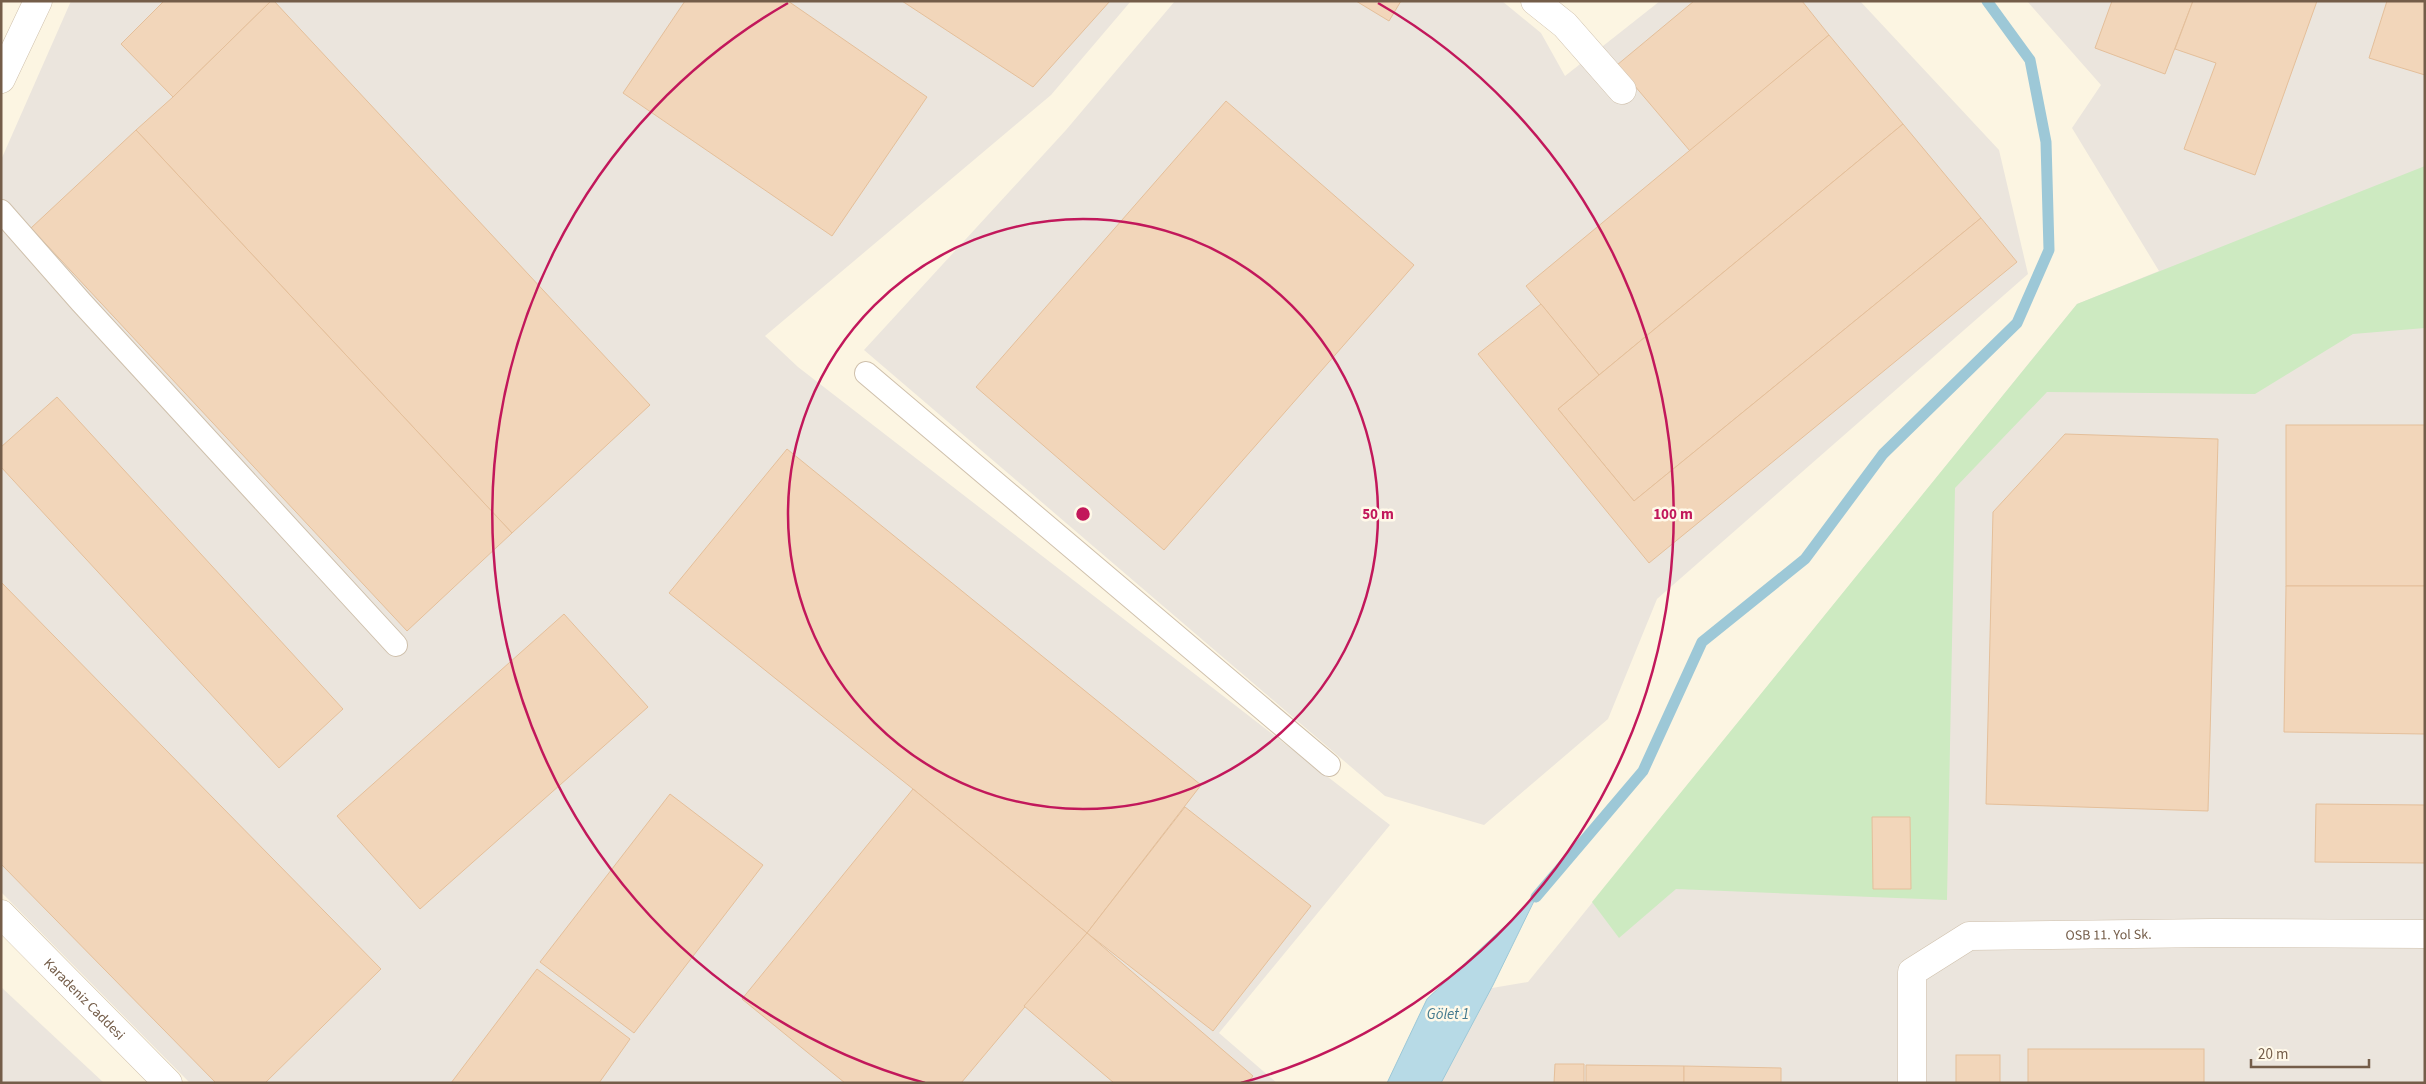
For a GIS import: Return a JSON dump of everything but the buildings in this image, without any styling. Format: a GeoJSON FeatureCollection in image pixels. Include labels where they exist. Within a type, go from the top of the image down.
{"type":"FeatureCollection","features":[{"type":"Feature","properties":{"kind":"street"},"geometry":{"type":"LineString","coordinates":[[1,79],[38,1]]}},
{"type":"Feature","properties":{"kind":"street"},"geometry":{"type":"LineString","coordinates":[[1535,1],[1565,25],[1622,90]]}},
{"type":"Feature","properties":{"kind":"street","name":"Karadeniz Caddesi"},"geometry":{"type":"LineString","coordinates":[[1,914],[168,1083]]}},
{"type":"Feature","properties":{"kind":"street","name":"OSB 11. Yol Sk."},"geometry":{"type":"LineString","coordinates":[[1912,1083],[1912,972],[1969,936],[2213,933],[2425,934]]}},
{"type":"Feature","properties":{"kind":"lane"},"geometry":{"type":"LineString","coordinates":[[1,211],[81,302],[396,645]]}},
{"type":"Feature","properties":{"kind":"lane"},"geometry":{"type":"LineString","coordinates":[[866,373],[1329,765]]}},
{"type":"Feature","properties":{"kind":"shaded area"},"geometry":{"type":"Polygon","coordinates":[[[71,1],[1131,1],[1051,95],[765,336],[798,367],[1390,825],[1219,1033],[1277,1083],[190,1083],[1,892],[1,160],[71,1]]]}},
{"type":"Feature","properties":{"kind":"shaded area"},"geometry":{"type":"Polygon","coordinates":[[[1175,1],[1502,1],[1541,33],[1565,76],[1660,1],[1860,1],[1999,150],[2028,274],[1657,599],[1608,719],[1484,825],[1385,796],[864,350],[1066,130],[1175,1]]]}},
{"type":"Feature","properties":{"kind":"shaded area"},"geometry":{"type":"Polygon","coordinates":[[[2027,1],[2425,1],[2425,1083],[1387,1083],[1427,999],[1528,982],[2077,304],[2159,271],[2072,128],[2101,85],[2027,1]]]}},
{"type":"Feature","properties":{"kind":"shaded area"},"geometry":{"type":"Polygon","coordinates":[[[1,987],[104,1083],[1,1083],[1,987]]]}},
{"type":"Feature","properties":{"kind":"green space"},"geometry":{"type":"Polygon","coordinates":[[[2425,166],[2425,328],[2353,334],[2255,394],[2047,392],[1955,488],[1947,900],[1676,889],[1619,938],[1592,902],[2077,304],[2425,166]]]}},
{"type":"Feature","properties":{"kind":"water","name":"Gölet 1"},"geometry":{"type":"Polygon","coordinates":[[[1536,897],[1493,985],[1441,1083],[1387,1083],[1427,999],[1536,897]]]}},
{"type":"Feature","properties":{"kind":"waterway"},"geometry":{"type":"LineString","coordinates":[[1536,897],[1643,771],[1702,642],[1805,559],[1883,454],[2017,323],[2049,250],[2046,142],[2030,60],[1987,1]]}}]}
